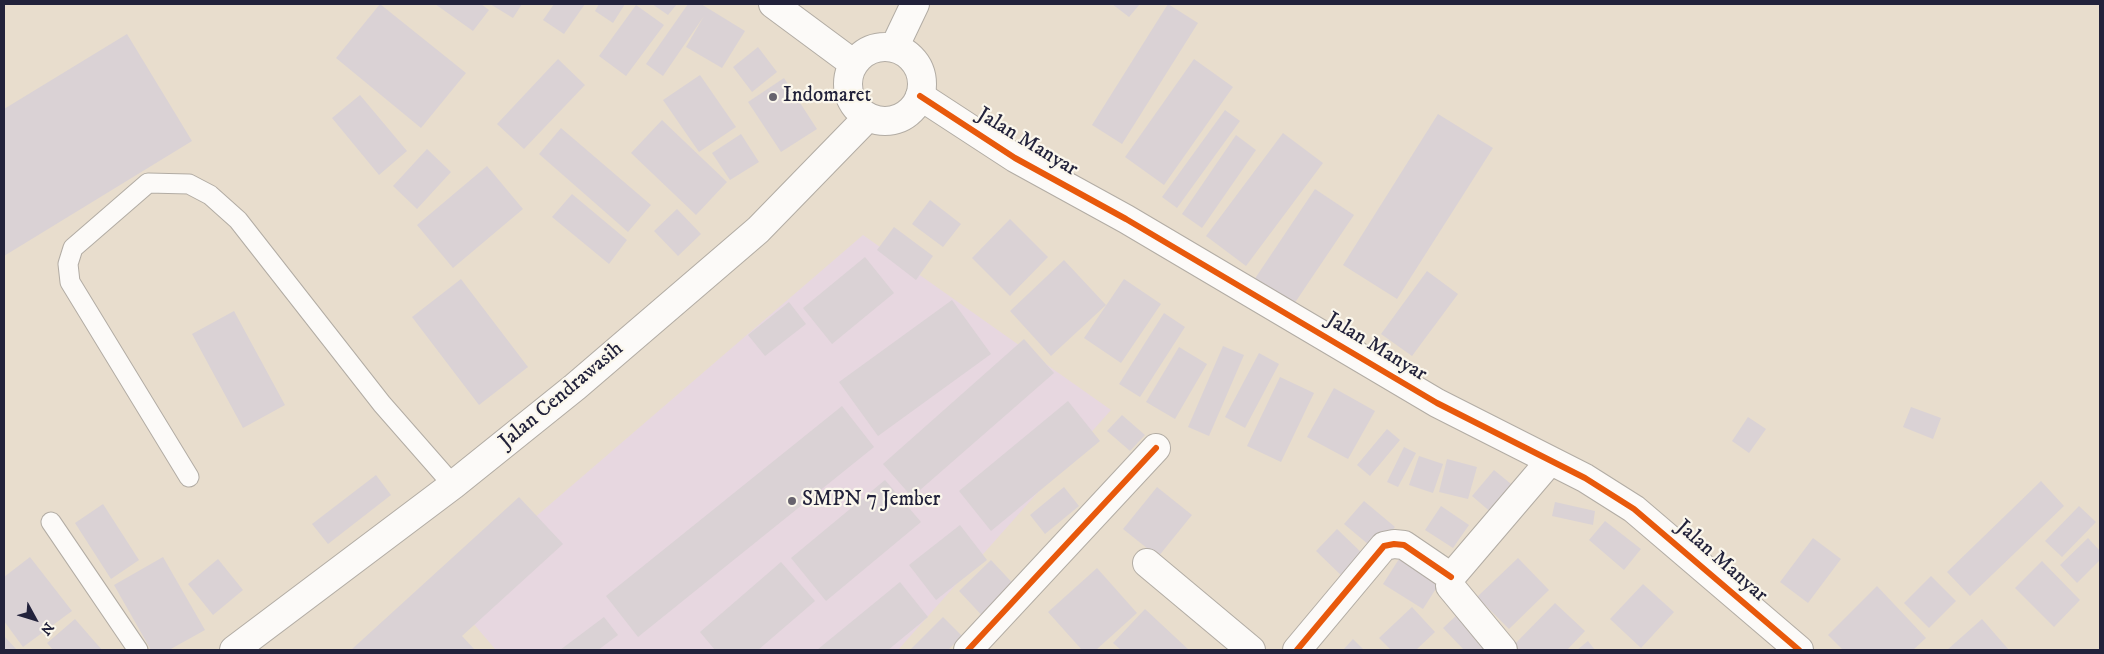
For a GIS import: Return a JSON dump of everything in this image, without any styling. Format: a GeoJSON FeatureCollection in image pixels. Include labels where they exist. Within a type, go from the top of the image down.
{"type":"FeatureCollection","features":[{"type":"Feature","properties":{"kind":"street"},"geometry":{"type":"LineString","coordinates":[[773,4],[854,64]]}},
{"type":"Feature","properties":{"kind":"street"},"geometry":{"type":"LineString","coordinates":[[894,48],[915,4]]}},
{"type":"Feature","properties":{"kind":"street"},"geometry":{"type":"LineString","coordinates":[[894,48],[906,52],[915,61],[921,72],[920,96],[912,109],[899,118],[883,121],[868,117],[858,110],[851,99],[848,87],[849,75],[854,64],[871,49],[894,48]]}},
{"type":"Feature","properties":{"kind":"street","name":"Jalan Manyar"},"geometry":{"type":"LineString","coordinates":[[920,96],[1016,158],[1126,219],[1436,403],[1585,478],[1634,509],[1799,650]]}},
{"type":"Feature","properties":{"kind":"street","name":"Jalan Cendrawasih"},"geometry":{"type":"LineString","coordinates":[[234,650],[453,485],[575,387],[758,230],[868,117]]}},
{"type":"Feature","properties":{"kind":"street"},"geometry":{"type":"LineString","coordinates":[[968,650],[1156,448]]}},
{"type":"Feature","properties":{"kind":"street"},"geometry":{"type":"LineString","coordinates":[[1502,650],[1450,586],[1451,577],[1550,461]]}},
{"type":"Feature","properties":{"kind":"street"},"geometry":{"type":"LineString","coordinates":[[1297,650],[1384,546],[1404,545],[1451,577]]}},
{"type":"Feature","properties":{"kind":"street"},"geometry":{"type":"LineString","coordinates":[[1147,563],[1251,650]]}},
{"type":"Feature","properties":{"kind":"lane"},"geometry":{"type":"LineString","coordinates":[[190,477],[70,282],[68,264],[73,248],[148,183],[188,184],[210,196],[238,220],[382,404],[453,485]]}},
{"type":"Feature","properties":{"kind":"lane"},"geometry":{"type":"LineString","coordinates":[[51,522],[138,650]]}},
{"type":"Feature","properties":{"kind":"shaded area","name":"SMPN 7 Jember"},"geometry":{"type":"Polygon","coordinates":[[[863,235],[1111,410],[898,650],[496,650],[447,593],[863,235]]]}},
{"type":"Feature","properties":{"kind":"building"},"geometry":{"type":"Polygon","coordinates":[[[380,4],[466,73],[421,128],[336,58],[380,4]]]}},
{"type":"Feature","properties":{"kind":"building"},"geometry":{"type":"Polygon","coordinates":[[[435,4],[481,4],[489,10],[473,31],[435,4]]]}},
{"type":"Feature","properties":{"kind":"building"},"geometry":{"type":"Polygon","coordinates":[[[490,4],[522,4],[513,18],[490,4]]]}},
{"type":"Feature","properties":{"kind":"building"},"geometry":{"type":"Polygon","coordinates":[[[554,4],[585,4],[564,34],[543,20],[554,4]]]}},
{"type":"Feature","properties":{"kind":"building"},"geometry":{"type":"Polygon","coordinates":[[[599,4],[625,4],[613,23],[595,11],[599,4]]]}},
{"type":"Feature","properties":{"kind":"building"},"geometry":{"type":"Polygon","coordinates":[[[652,4],[677,4],[668,15],[652,4]]]}},
{"type":"Feature","properties":{"kind":"building"},"geometry":{"type":"Polygon","coordinates":[[[688,4],[701,4],[745,31],[722,68],[686,47],[704,16],[663,76],[646,64],[688,4]]]}},
{"type":"Feature","properties":{"kind":"building"},"geometry":{"type":"Polygon","coordinates":[[[1112,4],[1140,4],[1129,17],[1112,4]]]}},
{"type":"Feature","properties":{"kind":"building"},"geometry":{"type":"Polygon","coordinates":[[[1168,4],[1198,23],[1122,144],[1092,125],[1168,4]]]}},
{"type":"Feature","properties":{"kind":"building"},"geometry":{"type":"Polygon","coordinates":[[[636,5],[664,25],[626,76],[599,56],[636,5]]]}},
{"type":"Feature","properties":{"kind":"building"},"geometry":{"type":"Polygon","coordinates":[[[127,34],[192,141],[4,256],[4,109],[127,34]]]}},
{"type":"Feature","properties":{"kind":"building"},"geometry":{"type":"Polygon","coordinates":[[[758,47],[777,72],[752,92],[733,67],[758,47]]]}},
{"type":"Feature","properties":{"kind":"building"},"geometry":{"type":"Polygon","coordinates":[[[558,59],[585,85],[524,149],[497,124],[558,59]]]}},
{"type":"Feature","properties":{"kind":"building"},"geometry":{"type":"Polygon","coordinates":[[[1194,59],[1233,87],[1164,185],[1125,157],[1194,59]]]}},
{"type":"Feature","properties":{"kind":"building"},"geometry":{"type":"Polygon","coordinates":[[[700,75],[736,127],[699,152],[663,100],[700,75]]]}},
{"type":"Feature","properties":{"kind":"building"},"geometry":{"type":"Polygon","coordinates":[[[784,78],[817,129],[781,152],[748,102],[784,78]]]}},
{"type":"Feature","properties":{"kind":"building"},"geometry":{"type":"Polygon","coordinates":[[[360,95],[407,151],[379,175],[332,118],[360,95]]]}},
{"type":"Feature","properties":{"kind":"building"},"geometry":{"type":"Polygon","coordinates":[[[1225,110],[1240,121],[1177,208],[1162,197],[1225,110]]]}},
{"type":"Feature","properties":{"kind":"building"},"geometry":{"type":"Polygon","coordinates":[[[1438,114],[1493,148],[1397,299],[1343,265],[1438,114]]]}},
{"type":"Feature","properties":{"kind":"building"},"geometry":{"type":"Polygon","coordinates":[[[662,120],[727,182],[696,215],[631,153],[662,120]]]}},
{"type":"Feature","properties":{"kind":"building"},"geometry":{"type":"Polygon","coordinates":[[[561,128],[651,205],[628,232],[539,154],[561,128]]]}},
{"type":"Feature","properties":{"kind":"building"},"geometry":{"type":"Polygon","coordinates":[[[1283,133],[1323,163],[1246,266],[1206,236],[1283,133]]]}},
{"type":"Feature","properties":{"kind":"building"},"geometry":{"type":"Polygon","coordinates":[[[741,134],[759,162],[730,180],[712,153],[741,134]]]}},
{"type":"Feature","properties":{"kind":"building"},"geometry":{"type":"Polygon","coordinates":[[[1236,135],[1256,150],[1202,228],[1182,214],[1236,135]]]}},
{"type":"Feature","properties":{"kind":"building"},"geometry":{"type":"Polygon","coordinates":[[[427,149],[451,172],[417,209],[393,186],[427,149]]]}},
{"type":"Feature","properties":{"kind":"building"},"geometry":{"type":"Polygon","coordinates":[[[487,166],[523,209],[453,268],[417,225],[487,166]]]}},
{"type":"Feature","properties":{"kind":"building"},"geometry":{"type":"Polygon","coordinates":[[[1315,189],[1354,215],[1292,307],[1254,280],[1315,189]]]}},
{"type":"Feature","properties":{"kind":"building"},"geometry":{"type":"Polygon","coordinates":[[[572,194],[627,240],[609,264],[552,217],[572,194]]]}},
{"type":"Feature","properties":{"kind":"building"},"geometry":{"type":"Polygon","coordinates":[[[930,200],[961,224],[943,247],[912,224],[930,200]]]}},
{"type":"Feature","properties":{"kind":"building"},"geometry":{"type":"Polygon","coordinates":[[[677,209],[701,234],[678,256],[654,231],[677,209]]]}},
{"type":"Feature","properties":{"kind":"building"},"geometry":{"type":"Polygon","coordinates":[[[1010,219],[1048,257],[1010,296],[972,258],[1010,219]]]}},
{"type":"Feature","properties":{"kind":"building"},"geometry":{"type":"Polygon","coordinates":[[[894,227],[933,256],[916,280],[877,250],[894,227]]]}},
{"type":"Feature","properties":{"kind":"building"},"geometry":{"type":"Polygon","coordinates":[[[865,257],[894,293],[832,344],[803,308],[865,257]]]}},
{"type":"Feature","properties":{"kind":"building"},"geometry":{"type":"Polygon","coordinates":[[[1064,260],[1106,305],[1051,356],[1010,311],[1064,260]]]}},
{"type":"Feature","properties":{"kind":"building"},"geometry":{"type":"Polygon","coordinates":[[[1427,271],[1458,294],[1412,356],[1381,334],[1427,271]]]}},
{"type":"Feature","properties":{"kind":"building"},"geometry":{"type":"Polygon","coordinates":[[[461,279],[528,367],[479,405],[412,317],[461,279]]]}},
{"type":"Feature","properties":{"kind":"building"},"geometry":{"type":"Polygon","coordinates":[[[1124,279],[1161,304],[1121,363],[1084,338],[1124,279]]]}},
{"type":"Feature","properties":{"kind":"building"},"geometry":{"type":"Polygon","coordinates":[[[952,300],[991,354],[878,436],[839,382],[952,300]]]}},
{"type":"Feature","properties":{"kind":"building"},"geometry":{"type":"Polygon","coordinates":[[[789,302],[806,324],[765,356],[748,335],[789,302]]]}},
{"type":"Feature","properties":{"kind":"building"},"geometry":{"type":"Polygon","coordinates":[[[234,311],[285,405],[243,428],[192,334],[234,311]]]}},
{"type":"Feature","properties":{"kind":"building"},"geometry":{"type":"Polygon","coordinates":[[[1164,313],[1185,327],[1140,397],[1119,384],[1164,313]]]}},
{"type":"Feature","properties":{"kind":"building"},"geometry":{"type":"Polygon","coordinates":[[[1024,339],[1054,373],[912,497],[883,464],[1024,339]]]}},
{"type":"Feature","properties":{"kind":"building"},"geometry":{"type":"Polygon","coordinates":[[[1223,346],[1244,355],[1209,436],[1188,427],[1223,346]]]}},
{"type":"Feature","properties":{"kind":"building"},"geometry":{"type":"Polygon","coordinates":[[[1179,347],[1207,364],[1175,419],[1146,402],[1179,347]]]}},
{"type":"Feature","properties":{"kind":"building"},"geometry":{"type":"Polygon","coordinates":[[[1259,353],[1279,364],[1245,428],[1225,417],[1259,353]]]}},
{"type":"Feature","properties":{"kind":"building"},"geometry":{"type":"Polygon","coordinates":[[[1280,377],[1314,393],[1281,462],[1247,446],[1280,377]]]}},
{"type":"Feature","properties":{"kind":"building"},"geometry":{"type":"Polygon","coordinates":[[[1334,388],[1375,411],[1348,459],[1307,437],[1334,388]]]}},
{"type":"Feature","properties":{"kind":"building"},"geometry":{"type":"Polygon","coordinates":[[[1068,401],[1100,441],[991,531],[959,491],[1068,401]]]}},
{"type":"Feature","properties":{"kind":"building"},"geometry":{"type":"Polygon","coordinates":[[[842,406],[874,447],[638,637],[606,596],[842,406]]]}},
{"type":"Feature","properties":{"kind":"building"},"geometry":{"type":"Polygon","coordinates":[[[1911,407],[1941,418],[1933,439],[1903,427],[1911,407]]]}},
{"type":"Feature","properties":{"kind":"building"},"geometry":{"type":"Polygon","coordinates":[[[1122,415],[1145,435],[1130,451],[1107,431],[1122,415]]]}},
{"type":"Feature","properties":{"kind":"building"},"geometry":{"type":"Polygon","coordinates":[[[1748,417],[1766,429],[1749,453],[1732,441],[1748,417]]]}},
{"type":"Feature","properties":{"kind":"building"},"geometry":{"type":"Polygon","coordinates":[[[1387,429],[1400,440],[1370,476],[1357,465],[1387,429]]]}},
{"type":"Feature","properties":{"kind":"building"},"geometry":{"type":"Polygon","coordinates":[[[1404,447],[1416,453],[1398,487],[1387,482],[1404,447]]]}},
{"type":"Feature","properties":{"kind":"building"},"geometry":{"type":"Polygon","coordinates":[[[1419,456],[1443,464],[1433,493],[1409,485],[1419,456]]]}},
{"type":"Feature","properties":{"kind":"building"},"geometry":{"type":"Polygon","coordinates":[[[1447,459],[1477,467],[1468,499],[1439,492],[1447,459]]]}},
{"type":"Feature","properties":{"kind":"building"},"geometry":{"type":"Polygon","coordinates":[[[1494,470],[1516,488],[1493,514],[1472,496],[1494,470]]]}},
{"type":"Feature","properties":{"kind":"building"},"geometry":{"type":"Polygon","coordinates":[[[376,475],[391,495],[328,544],[312,524],[376,475]]]}},
{"type":"Feature","properties":{"kind":"building"},"geometry":{"type":"Polygon","coordinates":[[[885,480],[921,522],[826,601],[791,558],[885,480]]]}},
{"type":"Feature","properties":{"kind":"building"},"geometry":{"type":"Polygon","coordinates":[[[2041,481],[2064,506],[1970,596],[1947,572],[2041,481]]]}},
{"type":"Feature","properties":{"kind":"building"},"geometry":{"type":"Polygon","coordinates":[[[1064,487],[1079,506],[1045,534],[1030,515],[1064,487]]]}},
{"type":"Feature","properties":{"kind":"building"},"geometry":{"type":"Polygon","coordinates":[[[1157,487],[1192,515],[1158,557],[1123,529],[1157,487]]]}},
{"type":"Feature","properties":{"kind":"building"},"geometry":{"type":"Polygon","coordinates":[[[519,497],[563,544],[462,636],[475,650],[351,650],[519,497]]]}},
{"type":"Feature","properties":{"kind":"building"},"geometry":{"type":"Polygon","coordinates":[[[1364,501],[1395,527],[1375,550],[1344,524],[1364,501]]]}},
{"type":"Feature","properties":{"kind":"building"},"geometry":{"type":"Polygon","coordinates":[[[1555,502],[1595,511],[1593,525],[1552,516],[1555,502]]]}},
{"type":"Feature","properties":{"kind":"building"},"geometry":{"type":"Polygon","coordinates":[[[103,504],[139,560],[111,579],[75,523],[103,504]]]}},
{"type":"Feature","properties":{"kind":"building"},"geometry":{"type":"Polygon","coordinates":[[[1441,506],[1469,525],[1453,548],[1425,530],[1441,506]]]}},
{"type":"Feature","properties":{"kind":"building"},"geometry":{"type":"Polygon","coordinates":[[[2079,506],[2096,522],[2062,557],[2045,541],[2079,506]]]}},
{"type":"Feature","properties":{"kind":"building"},"geometry":{"type":"Polygon","coordinates":[[[1605,521],[1641,549],[1624,570],[1589,540],[1605,521]]]}},
{"type":"Feature","properties":{"kind":"building"},"geometry":{"type":"Polygon","coordinates":[[[960,525],[987,560],[936,600],[909,565],[960,525]]]}},
{"type":"Feature","properties":{"kind":"building"},"geometry":{"type":"Polygon","coordinates":[[[1337,529],[1366,557],[1345,579],[1316,551],[1337,529]]]}},
{"type":"Feature","properties":{"kind":"building"},"geometry":{"type":"Polygon","coordinates":[[[1813,538],[1841,559],[1808,603],[1780,582],[1813,538]]]}},
{"type":"Feature","properties":{"kind":"building"},"geometry":{"type":"Polygon","coordinates":[[[2088,538],[2100,551],[2100,560],[2077,583],[2060,565],[2088,538]]]}},
{"type":"Feature","properties":{"kind":"building"},"geometry":{"type":"Polygon","coordinates":[[[30,557],[72,611],[23,647],[4,621],[4,577],[30,557]]]}},
{"type":"Feature","properties":{"kind":"building"},"geometry":{"type":"Polygon","coordinates":[[[163,557],[205,630],[169,650],[151,650],[114,585],[163,557]]]}},
{"type":"Feature","properties":{"kind":"building"},"geometry":{"type":"Polygon","coordinates":[[[1518,558],[1549,590],[1509,629],[1477,597],[1518,558]]]}},
{"type":"Feature","properties":{"kind":"building"},"geometry":{"type":"Polygon","coordinates":[[[218,559],[243,590],[213,615],[188,584],[218,559]]]}},
{"type":"Feature","properties":{"kind":"building"},"geometry":{"type":"Polygon","coordinates":[[[1399,559],[1439,584],[1423,609],[1383,584],[1399,559]]]}},
{"type":"Feature","properties":{"kind":"building"},"geometry":{"type":"Polygon","coordinates":[[[991,560],[1020,591],[988,622],[959,591],[991,560]]]}},
{"type":"Feature","properties":{"kind":"building"},"geometry":{"type":"Polygon","coordinates":[[[2042,561],[2080,600],[2054,627],[2015,588],[2042,561]]]}},
{"type":"Feature","properties":{"kind":"building"},"geometry":{"type":"Polygon","coordinates":[[[781,562],[815,601],[758,650],[715,650],[700,632],[781,562]]]}},
{"type":"Feature","properties":{"kind":"building"},"geometry":{"type":"Polygon","coordinates":[[[1097,568],[1137,613],[1096,650],[1082,650],[1048,612],[1097,568]]]}},
{"type":"Feature","properties":{"kind":"building"},"geometry":{"type":"Polygon","coordinates":[[[1931,576],[1956,601],[1929,628],[1904,603],[1931,576]]]}},
{"type":"Feature","properties":{"kind":"building"},"geometry":{"type":"Polygon","coordinates":[[[900,582],[928,617],[888,650],[817,650],[900,582]]]}},
{"type":"Feature","properties":{"kind":"building"},"geometry":{"type":"Polygon","coordinates":[[[1643,584],[1674,612],[1641,648],[1610,619],[1643,584]]]}},
{"type":"Feature","properties":{"kind":"building"},"geometry":{"type":"Polygon","coordinates":[[[1877,586],[1926,638],[1913,650],[1843,650],[1828,635],[1877,586]]]}},
{"type":"Feature","properties":{"kind":"building"},"geometry":{"type":"Polygon","coordinates":[[[1555,603],[1585,631],[1567,650],[1510,649],[1555,603]]]}},
{"type":"Feature","properties":{"kind":"building"},"geometry":{"type":"Polygon","coordinates":[[[1412,607],[1435,632],[1416,650],[1391,650],[1379,638],[1412,607]]]}},
{"type":"Feature","properties":{"kind":"building"},"geometry":{"type":"Polygon","coordinates":[[[1145,609],[1189,650],[1121,650],[1113,643],[1145,609]]]}},
{"type":"Feature","properties":{"kind":"building"},"geometry":{"type":"Polygon","coordinates":[[[1459,613],[1495,650],[1464,650],[1443,628],[1459,613]]]}},
{"type":"Feature","properties":{"kind":"building"},"geometry":{"type":"Polygon","coordinates":[[[604,617],[618,635],[598,650],[560,650],[604,617]]]}},
{"type":"Feature","properties":{"kind":"building"},"geometry":{"type":"Polygon","coordinates":[[[943,617],[962,636],[948,650],[910,650],[943,617]]]}},
{"type":"Feature","properties":{"kind":"building"},"geometry":{"type":"Polygon","coordinates":[[[75,619],[102,650],[53,650],[47,643],[75,619]]]}},
{"type":"Feature","properties":{"kind":"building"},"geometry":{"type":"Polygon","coordinates":[[[1982,619],[2009,650],[1947,650],[1982,619]]]}},
{"type":"Feature","properties":{"kind":"building"},"geometry":{"type":"Polygon","coordinates":[[[4,636],[17,650],[4,650],[4,636]]]}},
{"type":"Feature","properties":{"kind":"building"},"geometry":{"type":"Polygon","coordinates":[[[1353,639],[1364,650],[1343,650],[1353,639]]]}},
{"type":"Feature","properties":{"kind":"building"},"geometry":{"type":"Polygon","coordinates":[[[1588,641],[1595,650],[1577,650],[1588,641]]]}},
{"type":"Feature","properties":{"kind":"cycle path"},"geometry":{"type":"LineString","coordinates":[[920,96],[1015,158],[1126,219],[1437,403],[1585,478],[1634,509],[1799,650]]}},
{"type":"Feature","properties":{"kind":"cycle path"},"geometry":{"type":"LineString","coordinates":[[968,650],[1156,448]]}},
{"type":"Feature","properties":{"kind":"cycle path"},"geometry":{"type":"LineString","coordinates":[[1297,650],[1384,546],[1404,545],[1451,577]]}},
{"type":"Feature","properties":{"kind":"place","name":"Indomaret"},"geometry":{"type":"Point","coordinates":[773,97]}},
{"type":"Feature","properties":{"kind":"place","name":"SMPN 7 Jember"},"geometry":{"type":"Point","coordinates":[792,501]}}]}
